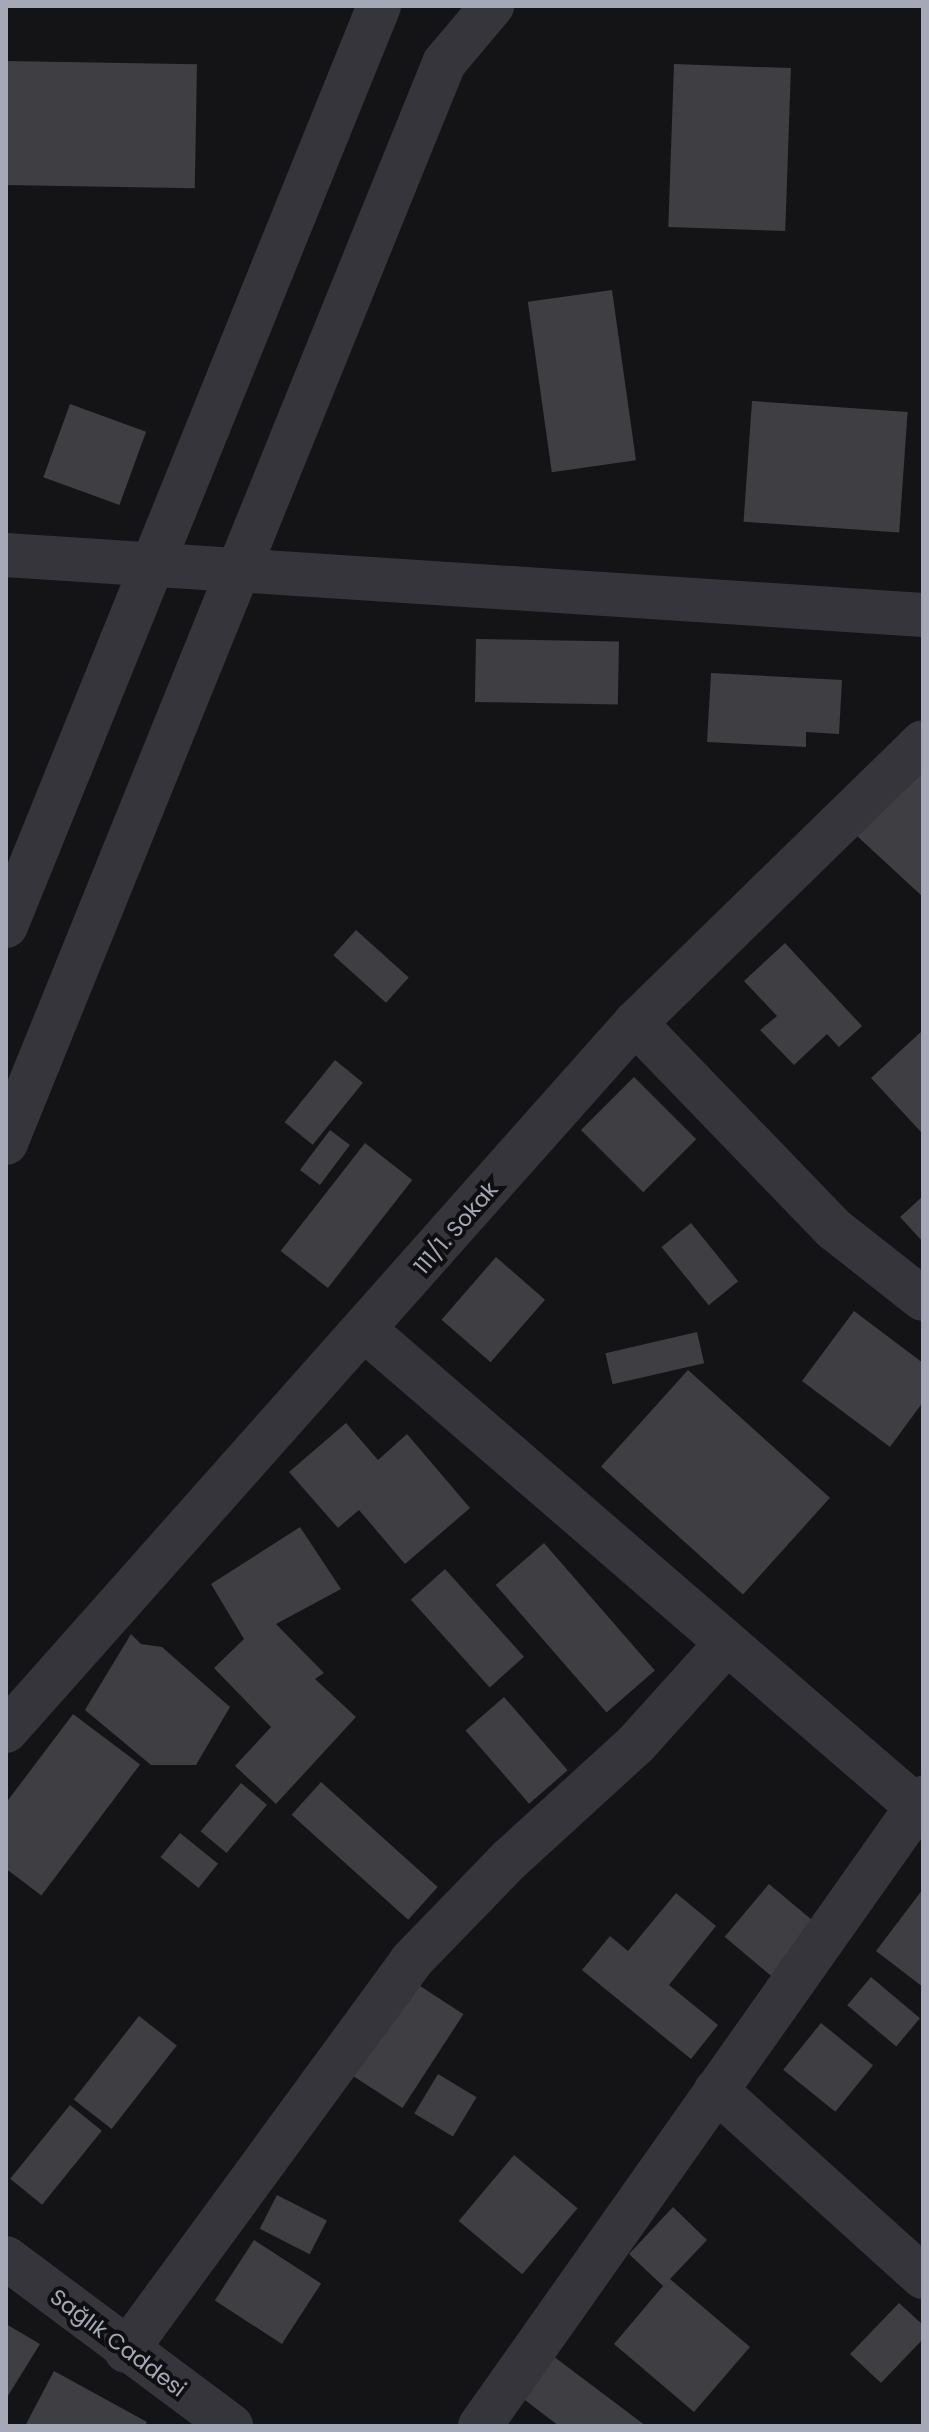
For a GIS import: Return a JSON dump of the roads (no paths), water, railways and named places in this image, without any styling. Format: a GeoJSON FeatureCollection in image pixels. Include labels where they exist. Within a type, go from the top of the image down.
{"type":"FeatureCollection","features":[{"type":"Feature","properties":{"kind":"street"},"geometry":{"type":"LineString","coordinates":[[6,926],[379,6]]}},
{"type":"Feature","properties":{"kind":"street"},"geometry":{"type":"LineString","coordinates":[[6,1143],[236,567],[444,63],[492,6]]}},
{"type":"Feature","properties":{"kind":"street"},"geometry":{"type":"LineString","coordinates":[[6,555],[236,567],[923,615]]}},
{"type":"Feature","properties":{"kind":"street","name":"111/1. Sokak"},"geometry":{"type":"LineString","coordinates":[[6,1731],[366,1331],[635,1023],[923,742]]}},
{"type":"Feature","properties":{"kind":"street"},"geometry":{"type":"LineString","coordinates":[[635,1023],[834,1229],[923,1299]]}},
{"type":"Feature","properties":{"kind":"street"},"geometry":{"type":"LineString","coordinates":[[366,1331],[623,1550],[725,1645],[920,1802],[480,2426]]}},
{"type":"Feature","properties":{"kind":"street"},"geometry":{"type":"LineString","coordinates":[[126,2351],[411,1961],[509,1860],[636,1744],[725,1645]]}},
{"type":"Feature","properties":{"kind":"street"},"geometry":{"type":"LineString","coordinates":[[716,2090],[923,2277]]}},
{"type":"Feature","properties":{"kind":"street","name":"Sağlık Caddesi"},"geometry":{"type":"LineString","coordinates":[[6,2258],[126,2351],[231,2426]]}}]}
